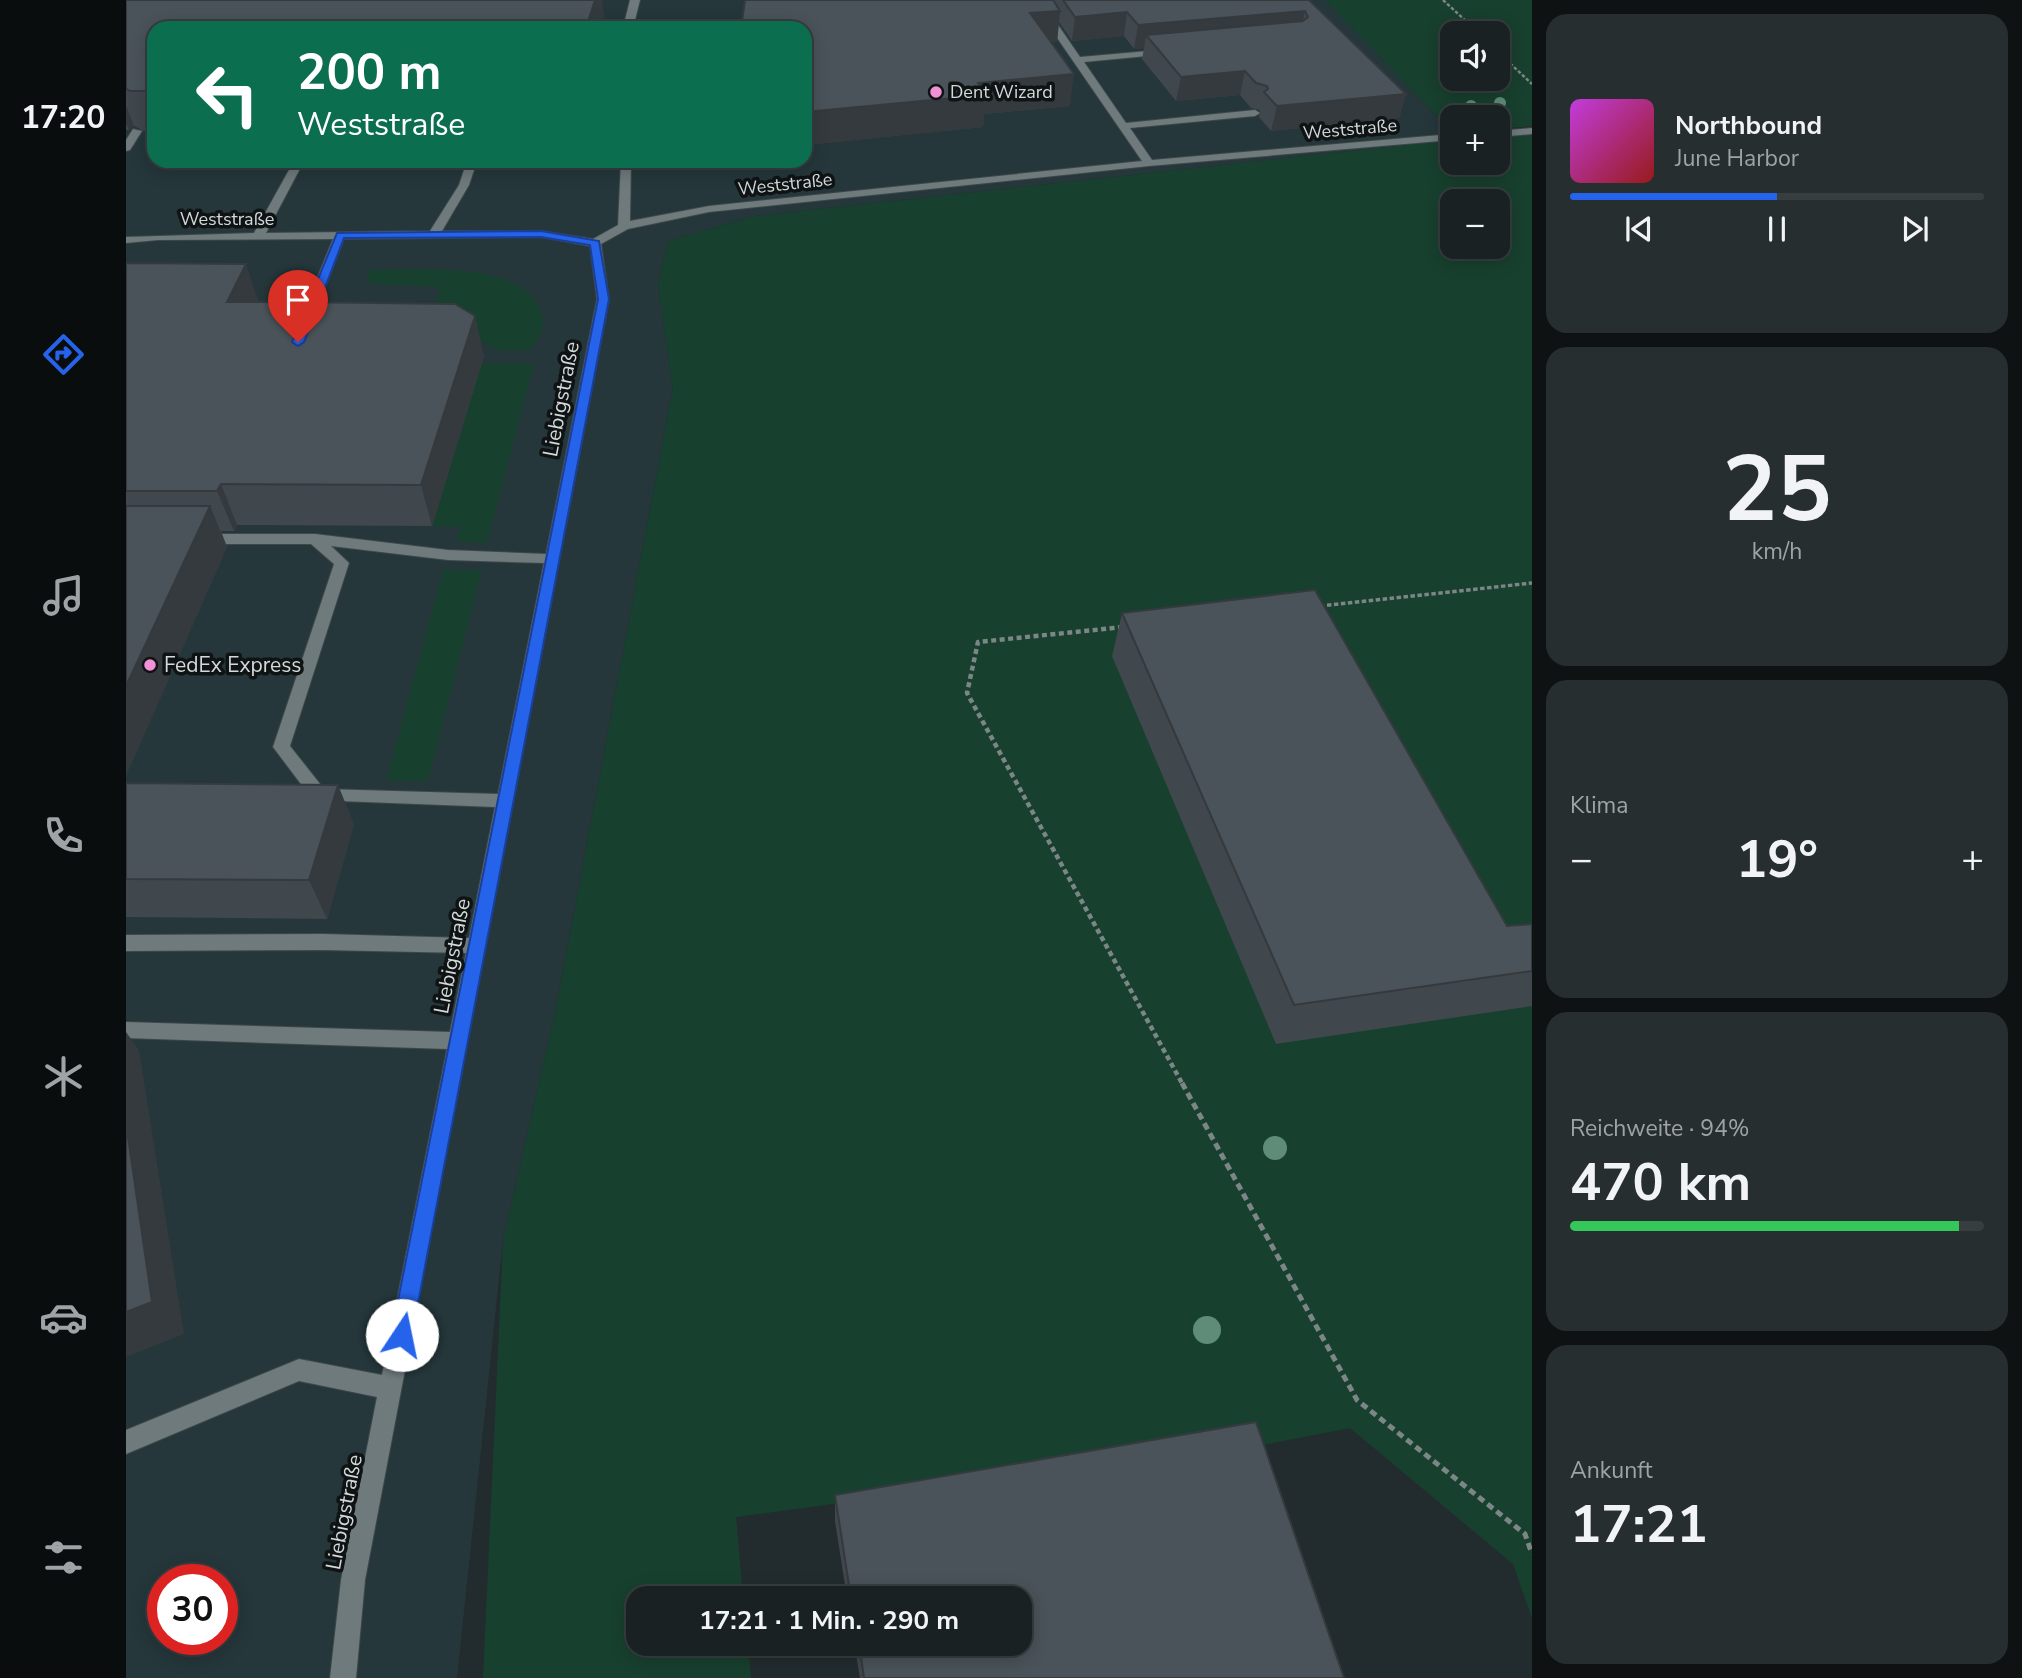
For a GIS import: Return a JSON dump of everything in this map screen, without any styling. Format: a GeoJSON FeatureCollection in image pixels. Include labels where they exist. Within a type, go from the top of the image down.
{"type":"FeatureCollection","features":[{"type":"Feature","properties":{"kind":"street"},"geometry":{"type":"LineString","coordinates":[[630,21],[635,0]]}},
{"type":"Feature","properties":{"kind":"street"},"geometry":{"type":"LineString","coordinates":[[1035,0],[1149,163]]}},
{"type":"Feature","properties":{"kind":"street"},"geometry":{"type":"LineString","coordinates":[[1077,60],[1173,51]]}},
{"type":"Feature","properties":{"kind":"street"},"geometry":{"type":"LineString","coordinates":[[1123,127],[1255,113]]}},
{"type":"Feature","properties":{"kind":"street"},"geometry":{"type":"LineString","coordinates":[[126,148],[137,131]]}},
{"type":"Feature","properties":{"kind":"street"},"geometry":{"type":"LineString","coordinates":[[1510,133],[1532,131]]}},
{"type":"Feature","properties":{"kind":"street","name":"Weststraße"},"geometry":{"type":"LineString","coordinates":[[126,240],[541,234],[595,243],[624,226],[709,209],[1149,163],[1440,138]]}},
{"type":"Feature","properties":{"kind":"street"},"geometry":{"type":"LineString","coordinates":[[258,236],[295,168]]}},
{"type":"Feature","properties":{"kind":"street"},"geometry":{"type":"LineString","coordinates":[[434,235],[464,185],[470,168]]}},
{"type":"Feature","properties":{"kind":"street"},"geometry":{"type":"LineString","coordinates":[[624,226],[626,168]]}},
{"type":"Feature","properties":{"kind":"street"},"geometry":{"type":"LineString","coordinates":[[298,342],[340,235]]}},
{"type":"Feature","properties":{"kind":"street","name":"Liebigstraße"},"geometry":{"type":"LineString","coordinates":[[343,1678],[353,1580],[603,299],[595,243]]}},
{"type":"Feature","properties":{"kind":"street"},"geometry":{"type":"LineString","coordinates":[[180,539],[314,539],[448,555],[553,559]]}},
{"type":"Feature","properties":{"kind":"street"},"geometry":{"type":"LineString","coordinates":[[314,539],[342,564],[281,747],[319,795],[505,801]]}},
{"type":"Feature","properties":{"kind":"street"},"geometry":{"type":"LineString","coordinates":[[126,943],[323,942],[477,946]]}},
{"type":"Feature","properties":{"kind":"street"},"geometry":{"type":"LineString","coordinates":[[126,1030],[459,1041]]}},
{"type":"Feature","properties":{"kind":"street"},"geometry":{"type":"LineString","coordinates":[[126,1442],[299,1370],[391,1388]]}},
{"type":"Feature","properties":{"kind":"path"},"geometry":{"type":"LineString","coordinates":[[1443,0],[1466,21]]}},
{"type":"Feature","properties":{"kind":"path"},"geometry":{"type":"LineString","coordinates":[[1510,63],[1532,84]]}},
{"type":"Feature","properties":{"kind":"path"},"geometry":{"type":"LineString","coordinates":[[1310,607],[1532,583]]}},
{"type":"Feature","properties":{"kind":"path"},"geometry":{"type":"LineString","coordinates":[[1130,626],[978,642],[967,693],[1357,1400],[1525,1534],[1532,1554]]}},
{"type":"Feature","properties":{"kind":"shaded area"},"geometry":{"type":"Polygon","coordinates":[[[126,0],[1325,0],[1440,120],[1440,141],[755,216],[668,241],[658,286],[673,388],[555,1013],[503,1241],[457,1678],[126,1678],[126,0]]]}},
{"type":"Feature","properties":{"kind":"green space"},"geometry":{"type":"Polygon","coordinates":[[[1325,0],[1532,0],[1532,126],[1510,128],[1510,105],[1440,105],[1440,120],[1325,0]]]}},
{"type":"Feature","properties":{"kind":"green space"},"geometry":{"type":"Polygon","coordinates":[[[1532,134],[1532,1618],[1513,1564],[1350,1428],[1237,1450],[736,1517],[742,1586],[626,1586],[626,1656],[749,1656],[751,1678],[483,1678],[503,1241],[555,1013],[673,388],[658,286],[668,241],[755,216],[1440,141],[1440,175],[1510,175],[1510,135],[1532,134]]]}},
{"type":"Feature","properties":{"kind":"green space"},"geometry":{"type":"Polygon","coordinates":[[[369,270],[463,271],[487,274],[509,281],[527,292],[539,307],[543,320],[542,330],[530,350],[496,350],[434,309],[440,287],[371,284],[366,275],[369,270]]]}},
{"type":"Feature","properties":{"kind":"green space"},"geometry":{"type":"Polygon","coordinates":[[[482,363],[534,364],[487,543],[457,541],[460,527],[432,526],[482,363]]]}},
{"type":"Feature","properties":{"kind":"green space"},"geometry":{"type":"Polygon","coordinates":[[[443,570],[482,570],[428,781],[386,781],[443,570]]]}},
{"type":"Feature","properties":{"kind":"building"},"geometry":{"type":"Polygon","coordinates":[[[126,0],[595,0],[588,21],[147,21],[147,91],[126,89],[126,0]]]}},
{"type":"Feature","properties":{"kind":"building"},"geometry":{"type":"Polygon","coordinates":[[[745,0],[1053,0],[1060,11],[1030,13],[1074,74],[978,83],[986,95],[812,111],[812,21],[742,21],[745,0]]]}},
{"type":"Feature","properties":{"kind":"building"},"geometry":{"type":"Polygon","coordinates":[[[1063,0],[1309,0],[1406,94],[1277,106],[1264,92],[1268,89],[1267,86],[1256,83],[1245,71],[1181,77],[1146,35],[1303,21],[1308,17],[1305,11],[1138,25],[1127,12],[1075,17],[1063,0]]]}},
{"type":"Feature","properties":{"kind":"building"},"geometry":{"type":"Polygon","coordinates":[[[126,263],[246,264],[227,302],[276,302],[284,308],[294,302],[455,304],[475,316],[421,485],[221,484],[217,491],[126,491],[126,263]]]}},
{"type":"Feature","properties":{"kind":"building"},"geometry":{"type":"Polygon","coordinates":[[[126,506],[210,506],[126,686],[126,506]]]}},
{"type":"Feature","properties":{"kind":"building"},"geometry":{"type":"Polygon","coordinates":[[[1315,590],[1507,926],[1532,924],[1532,971],[1294,1005],[1122,613],[1315,590]]]}},
{"type":"Feature","properties":{"kind":"building"},"geometry":{"type":"Polygon","coordinates":[[[126,783],[338,785],[309,880],[126,879],[126,783]]]}},
{"type":"Feature","properties":{"kind":"building"},"geometry":{"type":"Polygon","coordinates":[[[126,1123],[152,1302],[126,1312],[126,1123]]]}},
{"type":"Feature","properties":{"kind":"building"},"geometry":{"type":"Polygon","coordinates":[[[1256,1422],[1344,1678],[864,1678],[861,1656],[1032,1656],[1032,1586],[849,1586],[835,1495],[1256,1422]]]}},
{"type":"Feature","properties":{"kind":"place","name":"Dent Wizard"},"geometry":{"type":"Point","coordinates":[936,92]}},
{"type":"Feature","properties":{"kind":"place","name":"FedEx Express"},"geometry":{"type":"Point","coordinates":[150,665]}},
{"type":"Feature","properties":{"kind":"route"},"geometry":{"type":"LineString","coordinates":[[298,342],[340,235],[541,234],[595,243],[603,299],[402,1335]]}}]}
